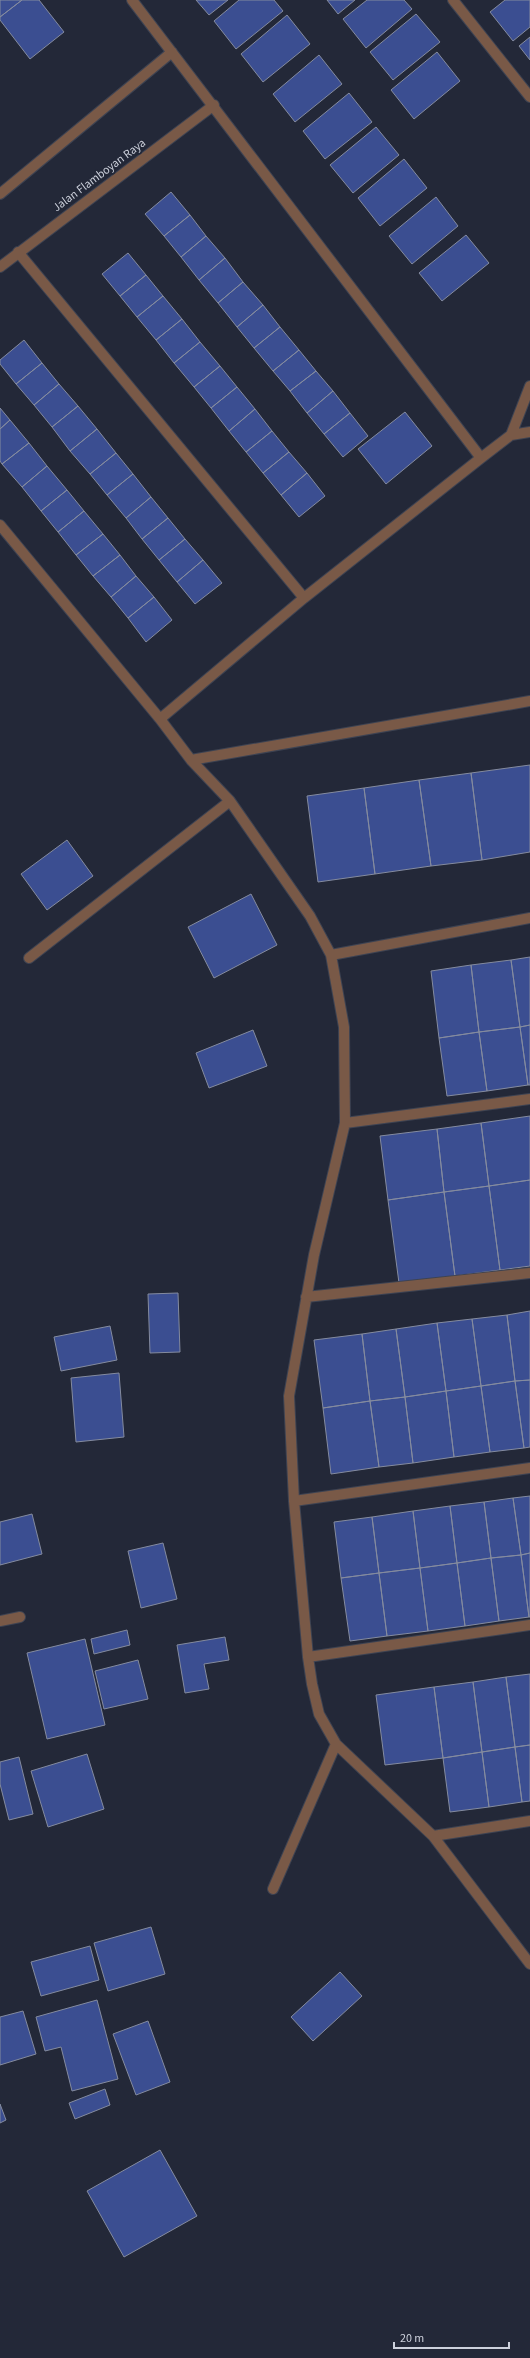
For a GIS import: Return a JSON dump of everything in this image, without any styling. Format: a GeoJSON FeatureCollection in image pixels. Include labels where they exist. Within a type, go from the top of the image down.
{"type":"FeatureCollection","features":[{"type":"Feature","properties":{"kind":"street"},"geometry":{"type":"LineString","coordinates":[[132,0],[214,105],[481,458]]}},
{"type":"Feature","properties":{"kind":"street"},"geometry":{"type":"LineString","coordinates":[[453,0],[530,97]]}},
{"type":"Feature","properties":{"kind":"street"},"geometry":{"type":"LineString","coordinates":[[0,194],[172,52]]}},
{"type":"Feature","properties":{"kind":"street","name":"Jalan Flamboyan Raya"},"geometry":{"type":"LineString","coordinates":[[0,267],[214,105]]}},
{"type":"Feature","properties":{"kind":"street"},"geometry":{"type":"LineString","coordinates":[[18,252],[304,598]]}},
{"type":"Feature","properties":{"kind":"street"},"geometry":{"type":"LineString","coordinates":[[511,435],[530,386]]}},
{"type":"Feature","properties":{"kind":"street"},"geometry":{"type":"LineString","coordinates":[[160,719],[304,598],[481,458],[511,435],[530,432]]}},
{"type":"Feature","properties":{"kind":"street"},"geometry":{"type":"LineString","coordinates":[[0,525],[160,719],[191,760],[230,801],[310,916],[331,955],[344,1026],[345,1123],[306,1297],[289,1396],[294,1501],[308,1657],[319,1714],[336,1744],[433,1836],[530,1964]]}},
{"type":"Feature","properties":{"kind":"street"},"geometry":{"type":"LineString","coordinates":[[191,760],[530,701]]}},
{"type":"Feature","properties":{"kind":"street"},"geometry":{"type":"LineString","coordinates":[[29,958],[230,801]]}},
{"type":"Feature","properties":{"kind":"street"},"geometry":{"type":"LineString","coordinates":[[331,955],[530,918]]}},
{"type":"Feature","properties":{"kind":"street"},"geometry":{"type":"LineString","coordinates":[[345,1123],[530,1099]]}},
{"type":"Feature","properties":{"kind":"street"},"geometry":{"type":"LineString","coordinates":[[306,1297],[530,1273]]}},
{"type":"Feature","properties":{"kind":"street"},"geometry":{"type":"LineString","coordinates":[[294,1501],[530,1468]]}},
{"type":"Feature","properties":{"kind":"street"},"geometry":{"type":"LineString","coordinates":[[0,1621],[20,1617]]}},
{"type":"Feature","properties":{"kind":"street"},"geometry":{"type":"LineString","coordinates":[[308,1657],[530,1625]]}},
{"type":"Feature","properties":{"kind":"street"},"geometry":{"type":"LineString","coordinates":[[273,1889],[336,1744]]}},
{"type":"Feature","properties":{"kind":"street"},"geometry":{"type":"LineString","coordinates":[[433,1836],[530,1821]]}},
{"type":"Feature","properties":{"kind":"building"},"geometry":{"type":"Polygon","coordinates":[[[0,0],[22,0],[0,17],[0,0]]]}},
{"type":"Feature","properties":{"kind":"building"},"geometry":{"type":"Polygon","coordinates":[[[22,0],[39,0],[64,32],[30,59],[0,20],[0,17],[22,0]]]}},
{"type":"Feature","properties":{"kind":"building"},"geometry":{"type":"Polygon","coordinates":[[[196,0],[228,0],[209,15],[196,0]]]}},
{"type":"Feature","properties":{"kind":"building"},"geometry":{"type":"Polygon","coordinates":[[[239,0],[274,0],[283,11],[236,49],[214,21],[239,0]]]}},
{"type":"Feature","properties":{"kind":"building"},"geometry":{"type":"Polygon","coordinates":[[[327,0],[355,0],[338,14],[327,0]]]}},
{"type":"Feature","properties":{"kind":"building"},"geometry":{"type":"Polygon","coordinates":[[[367,0],[404,0],[412,9],[366,48],[343,19],[367,0]]]}},
{"type":"Feature","properties":{"kind":"building"},"geometry":{"type":"Polygon","coordinates":[[[505,0],[530,0],[530,27],[513,41],[490,12],[505,0]]]}},
{"type":"Feature","properties":{"kind":"building"},"geometry":{"type":"Polygon","coordinates":[[[416,14],[440,42],[393,80],[370,52],[416,14]]]}},
{"type":"Feature","properties":{"kind":"building"},"geometry":{"type":"Polygon","coordinates":[[[287,15],[310,44],[263,82],[241,54],[287,15]]]}},
{"type":"Feature","properties":{"kind":"building"},"geometry":{"type":"Polygon","coordinates":[[[530,37],[530,60],[519,46],[530,37]]]}},
{"type":"Feature","properties":{"kind":"building"},"geometry":{"type":"Polygon","coordinates":[[[437,52],[460,81],[414,119],[391,90],[437,52]]]}},
{"type":"Feature","properties":{"kind":"building"},"geometry":{"type":"Polygon","coordinates":[[[319,55],[342,84],[295,122],[273,94],[319,55]]]}},
{"type":"Feature","properties":{"kind":"building"},"geometry":{"type":"Polygon","coordinates":[[[349,93],[372,122],[325,159],[303,131],[349,93]]]}},
{"type":"Feature","properties":{"kind":"building"},"geometry":{"type":"Polygon","coordinates":[[[376,127],[399,155],[353,193],[330,165],[376,127]]]}},
{"type":"Feature","properties":{"kind":"building"},"geometry":{"type":"Polygon","coordinates":[[[404,159],[427,188],[380,226],[358,198],[404,159]]]}},
{"type":"Feature","properties":{"kind":"building"},"geometry":{"type":"Polygon","coordinates":[[[171,192],[190,215],[164,236],[145,214],[171,192]]]}},
{"type":"Feature","properties":{"kind":"building"},"geometry":{"type":"Polygon","coordinates":[[[436,197],[458,226],[412,264],[389,236],[436,197]]]}},
{"type":"Feature","properties":{"kind":"building"},"geometry":{"type":"Polygon","coordinates":[[[190,215],[206,236],[181,257],[164,236],[190,215]]]}},
{"type":"Feature","properties":{"kind":"building"},"geometry":{"type":"Polygon","coordinates":[[[466,235],[489,263],[442,301],[419,273],[466,235]]]}},
{"type":"Feature","properties":{"kind":"building"},"geometry":{"type":"Polygon","coordinates":[[[206,236],[225,258],[199,280],[181,257],[206,236]]]}},
{"type":"Feature","properties":{"kind":"building"},"geometry":{"type":"Polygon","coordinates":[[[128,253],[146,275],[120,296],[102,274],[128,253]]]}},
{"type":"Feature","properties":{"kind":"building"},"geometry":{"type":"Polygon","coordinates":[[[225,258],[243,282],[218,303],[199,280],[225,258]]]}},
{"type":"Feature","properties":{"kind":"building"},"geometry":{"type":"Polygon","coordinates":[[[146,275],[163,296],[137,317],[120,296],[146,275]]]}},
{"type":"Feature","properties":{"kind":"building"},"geometry":{"type":"Polygon","coordinates":[[[243,282],[263,305],[237,327],[218,303],[243,282]]]}},
{"type":"Feature","properties":{"kind":"building"},"geometry":{"type":"Polygon","coordinates":[[[163,296],[182,319],[156,340],[137,317],[163,296]]]}},
{"type":"Feature","properties":{"kind":"building"},"geometry":{"type":"Polygon","coordinates":[[[263,305],[280,327],[254,348],[237,327],[263,305]]]}},
{"type":"Feature","properties":{"kind":"building"},"geometry":{"type":"Polygon","coordinates":[[[182,319],[200,342],[174,363],[156,340],[182,319]]]}},
{"type":"Feature","properties":{"kind":"building"},"geometry":{"type":"Polygon","coordinates":[[[280,327],[299,350],[273,371],[254,348],[280,327]]]}},
{"type":"Feature","properties":{"kind":"building"},"geometry":{"type":"Polygon","coordinates":[[[24,340],[42,363],[16,384],[0,364],[0,360],[24,340]]]}},
{"type":"Feature","properties":{"kind":"building"},"geometry":{"type":"Polygon","coordinates":[[[200,342],[220,366],[194,387],[174,363],[200,342]]]}},
{"type":"Feature","properties":{"kind":"building"},"geometry":{"type":"Polygon","coordinates":[[[299,350],[316,371],[290,391],[273,371],[299,350]]]}},
{"type":"Feature","properties":{"kind":"building"},"geometry":{"type":"Polygon","coordinates":[[[42,363],[59,384],[34,405],[16,384],[42,363]]]}},
{"type":"Feature","properties":{"kind":"building"},"geometry":{"type":"Polygon","coordinates":[[[220,366],[237,387],[211,408],[194,387],[220,366]]]}},
{"type":"Feature","properties":{"kind":"building"},"geometry":{"type":"Polygon","coordinates":[[[316,371],[333,391],[307,413],[290,391],[316,371]]]}},
{"type":"Feature","properties":{"kind":"building"},"geometry":{"type":"Polygon","coordinates":[[[59,384],[78,406],[52,427],[34,405],[59,384]]]}},
{"type":"Feature","properties":{"kind":"building"},"geometry":{"type":"Polygon","coordinates":[[[237,387],[255,409],[229,431],[211,408],[237,387]]]}},
{"type":"Feature","properties":{"kind":"building"},"geometry":{"type":"Polygon","coordinates":[[[333,391],[350,413],[324,434],[307,413],[333,391]]]}},
{"type":"Feature","properties":{"kind":"building"},"geometry":{"type":"Polygon","coordinates":[[[78,406],[97,429],[70,451],[52,427],[78,406]]]}},
{"type":"Feature","properties":{"kind":"building"},"geometry":{"type":"Polygon","coordinates":[[[0,408],[10,420],[0,429],[0,408]]]}},
{"type":"Feature","properties":{"kind":"building"},"geometry":{"type":"Polygon","coordinates":[[[255,409],[272,431],[246,452],[229,431],[255,409]]]}},
{"type":"Feature","properties":{"kind":"building"},"geometry":{"type":"Polygon","coordinates":[[[405,412],[432,446],[386,484],[358,449],[405,412]]]}},
{"type":"Feature","properties":{"kind":"building"},"geometry":{"type":"Polygon","coordinates":[[[350,413],[368,436],[343,457],[324,434],[350,413]]]}},
{"type":"Feature","properties":{"kind":"building"},"geometry":{"type":"Polygon","coordinates":[[[10,420],[29,443],[2,464],[0,461],[0,429],[10,420]]]}},
{"type":"Feature","properties":{"kind":"building"},"geometry":{"type":"Polygon","coordinates":[[[97,429],[116,453],[90,474],[70,451],[97,429]]]}},
{"type":"Feature","properties":{"kind":"building"},"geometry":{"type":"Polygon","coordinates":[[[272,431],[289,452],[263,473],[246,452],[272,431]]]}},
{"type":"Feature","properties":{"kind":"building"},"geometry":{"type":"Polygon","coordinates":[[[29,443],[47,466],[22,487],[2,464],[29,443]]]}},
{"type":"Feature","properties":{"kind":"building"},"geometry":{"type":"Polygon","coordinates":[[[289,452],[307,473],[281,495],[263,473],[289,452]]]}},
{"type":"Feature","properties":{"kind":"building"},"geometry":{"type":"Polygon","coordinates":[[[116,453],[133,474],[107,495],[90,474],[116,453]]]}},
{"type":"Feature","properties":{"kind":"building"},"geometry":{"type":"Polygon","coordinates":[[[47,466],[67,490],[41,511],[22,487],[47,466]]]}},
{"type":"Feature","properties":{"kind":"building"},"geometry":{"type":"Polygon","coordinates":[[[307,473],[325,496],[299,517],[281,495],[307,473]]]}},
{"type":"Feature","properties":{"kind":"building"},"geometry":{"type":"Polygon","coordinates":[[[133,474],[151,497],[126,518],[107,495],[133,474]]]}},
{"type":"Feature","properties":{"kind":"building"},"geometry":{"type":"Polygon","coordinates":[[[67,490],[84,511],[58,532],[41,511],[67,490]]]}},
{"type":"Feature","properties":{"kind":"building"},"geometry":{"type":"Polygon","coordinates":[[[151,497],[168,518],[142,539],[126,518],[151,497]]]}},
{"type":"Feature","properties":{"kind":"building"},"geometry":{"type":"Polygon","coordinates":[[[84,511],[103,534],[76,555],[58,532],[84,511]]]}},
{"type":"Feature","properties":{"kind":"building"},"geometry":{"type":"Polygon","coordinates":[[[168,518],[185,539],[159,560],[142,539],[168,518]]]}},
{"type":"Feature","properties":{"kind":"building"},"geometry":{"type":"Polygon","coordinates":[[[103,534],[120,555],[93,576],[76,555],[103,534]]]}},
{"type":"Feature","properties":{"kind":"building"},"geometry":{"type":"Polygon","coordinates":[[[185,539],[203,560],[177,582],[159,560],[185,539]]]}},
{"type":"Feature","properties":{"kind":"building"},"geometry":{"type":"Polygon","coordinates":[[[120,555],[136,576],[111,597],[93,576],[120,555]]]}},
{"type":"Feature","properties":{"kind":"building"},"geometry":{"type":"Polygon","coordinates":[[[203,560],[222,583],[195,604],[177,582],[203,560]]]}},
{"type":"Feature","properties":{"kind":"building"},"geometry":{"type":"Polygon","coordinates":[[[136,576],[154,597],[128,618],[111,597],[136,576]]]}},
{"type":"Feature","properties":{"kind":"building"},"geometry":{"type":"Polygon","coordinates":[[[154,597],[172,620],[146,642],[128,618],[154,597]]]}},
{"type":"Feature","properties":{"kind":"building"},"geometry":{"type":"Polygon","coordinates":[[[530,765],[530,852],[482,860],[471,773],[530,765]]]}},
{"type":"Feature","properties":{"kind":"building"},"geometry":{"type":"Polygon","coordinates":[[[471,773],[482,860],[431,866],[419,780],[471,773]]]}},
{"type":"Feature","properties":{"kind":"building"},"geometry":{"type":"Polygon","coordinates":[[[419,780],[431,866],[375,874],[364,788],[419,780]]]}},
{"type":"Feature","properties":{"kind":"building"},"geometry":{"type":"Polygon","coordinates":[[[364,788],[375,874],[318,882],[307,796],[364,788]]]}},
{"type":"Feature","properties":{"kind":"building"},"geometry":{"type":"Polygon","coordinates":[[[67,840],[93,876],[47,910],[21,874],[67,840]]]}},
{"type":"Feature","properties":{"kind":"building"},"geometry":{"type":"Polygon","coordinates":[[[251,894],[277,945],[214,978],[188,927],[251,894]]]}},
{"type":"Feature","properties":{"kind":"building"},"geometry":{"type":"Polygon","coordinates":[[[530,957],[530,1025],[520,1027],[511,960],[530,957]]]}},
{"type":"Feature","properties":{"kind":"building"},"geometry":{"type":"Polygon","coordinates":[[[511,960],[520,1027],[479,1032],[471,965],[511,960]]]}},
{"type":"Feature","properties":{"kind":"building"},"geometry":{"type":"Polygon","coordinates":[[[471,965],[479,1032],[439,1038],[431,971],[471,965]]]}},
{"type":"Feature","properties":{"kind":"building"},"geometry":{"type":"Polygon","coordinates":[[[530,1025],[530,1085],[528,1085],[520,1027],[530,1025]]]}},
{"type":"Feature","properties":{"kind":"building"},"geometry":{"type":"Polygon","coordinates":[[[520,1027],[528,1085],[487,1091],[479,1032],[520,1027]]]}},
{"type":"Feature","properties":{"kind":"building"},"geometry":{"type":"Polygon","coordinates":[[[253,1030],[267,1066],[209,1088],[196,1053],[253,1030]]]}},
{"type":"Feature","properties":{"kind":"building"},"geometry":{"type":"Polygon","coordinates":[[[479,1032],[487,1091],[447,1096],[439,1038],[479,1032]]]}},
{"type":"Feature","properties":{"kind":"building"},"geometry":{"type":"Polygon","coordinates":[[[530,1116],[530,1180],[489,1186],[481,1123],[530,1116]]]}},
{"type":"Feature","properties":{"kind":"building"},"geometry":{"type":"Polygon","coordinates":[[[481,1123],[489,1186],[444,1192],[437,1129],[481,1123]]]}},
{"type":"Feature","properties":{"kind":"building"},"geometry":{"type":"Polygon","coordinates":[[[437,1129],[444,1192],[388,1200],[380,1136],[437,1129]]]}},
{"type":"Feature","properties":{"kind":"building"},"geometry":{"type":"Polygon","coordinates":[[[530,1180],[530,1266],[500,1270],[489,1186],[530,1180]]]}},
{"type":"Feature","properties":{"kind":"building"},"geometry":{"type":"Polygon","coordinates":[[[489,1186],[500,1270],[455,1276],[444,1192],[489,1186]]]}},
{"type":"Feature","properties":{"kind":"building"},"geometry":{"type":"Polygon","coordinates":[[[444,1192],[455,1276],[399,1283],[388,1200],[444,1192]]]}},
{"type":"Feature","properties":{"kind":"building"},"geometry":{"type":"Polygon","coordinates":[[[178,1293],[180,1352],[150,1353],[148,1294],[178,1293]]]}},
{"type":"Feature","properties":{"kind":"building"},"geometry":{"type":"Polygon","coordinates":[[[530,1311],[530,1380],[515,1381],[507,1315],[530,1311]]]}},
{"type":"Feature","properties":{"kind":"building"},"geometry":{"type":"Polygon","coordinates":[[[507,1315],[515,1381],[481,1386],[472,1319],[507,1315]]]}},
{"type":"Feature","properties":{"kind":"building"},"geometry":{"type":"Polygon","coordinates":[[[472,1319],[481,1386],[446,1391],[437,1323],[472,1319]]]}},
{"type":"Feature","properties":{"kind":"building"},"geometry":{"type":"Polygon","coordinates":[[[437,1323],[446,1391],[405,1397],[396,1329],[437,1323]]]}},
{"type":"Feature","properties":{"kind":"building"},"geometry":{"type":"Polygon","coordinates":[[[110,1326],[117,1360],[61,1371],[54,1337],[110,1326]]]}},
{"type":"Feature","properties":{"kind":"building"},"geometry":{"type":"Polygon","coordinates":[[[396,1329],[405,1397],[370,1401],[362,1334],[396,1329]]]}},
{"type":"Feature","properties":{"kind":"building"},"geometry":{"type":"Polygon","coordinates":[[[362,1334],[370,1401],[323,1408],[314,1340],[362,1334]]]}},
{"type":"Feature","properties":{"kind":"building"},"geometry":{"type":"Polygon","coordinates":[[[119,1373],[124,1437],[76,1442],[71,1378],[119,1373]]]}},
{"type":"Feature","properties":{"kind":"building"},"geometry":{"type":"Polygon","coordinates":[[[530,1380],[530,1447],[524,1448],[515,1381],[530,1380]]]}},
{"type":"Feature","properties":{"kind":"building"},"geometry":{"type":"Polygon","coordinates":[[[515,1381],[524,1448],[490,1452],[481,1386],[515,1381]]]}},
{"type":"Feature","properties":{"kind":"building"},"geometry":{"type":"Polygon","coordinates":[[[481,1386],[490,1452],[454,1457],[446,1391],[481,1386]]]}},
{"type":"Feature","properties":{"kind":"building"},"geometry":{"type":"Polygon","coordinates":[[[446,1391],[454,1457],[413,1463],[405,1397],[446,1391]]]}},
{"type":"Feature","properties":{"kind":"building"},"geometry":{"type":"Polygon","coordinates":[[[405,1397],[413,1463],[379,1467],[370,1401],[405,1397]]]}},
{"type":"Feature","properties":{"kind":"building"},"geometry":{"type":"Polygon","coordinates":[[[370,1401],[379,1467],[331,1474],[323,1408],[370,1401]]]}},
{"type":"Feature","properties":{"kind":"building"},"geometry":{"type":"Polygon","coordinates":[[[530,1496],[530,1553],[521,1555],[513,1498],[530,1496]]]}},
{"type":"Feature","properties":{"kind":"building"},"geometry":{"type":"Polygon","coordinates":[[[513,1498],[521,1555],[491,1558],[484,1502],[513,1498]]]}},
{"type":"Feature","properties":{"kind":"building"},"geometry":{"type":"Polygon","coordinates":[[[484,1502],[491,1558],[457,1563],[450,1506],[484,1502]]]}},
{"type":"Feature","properties":{"kind":"building"},"geometry":{"type":"Polygon","coordinates":[[[450,1506],[457,1563],[420,1568],[413,1511],[450,1506]]]}},
{"type":"Feature","properties":{"kind":"building"},"geometry":{"type":"Polygon","coordinates":[[[413,1511],[420,1568],[379,1573],[372,1517],[413,1511]]]}},
{"type":"Feature","properties":{"kind":"building"},"geometry":{"type":"Polygon","coordinates":[[[32,1514],[42,1554],[0,1565],[0,1522],[32,1514]]]}},
{"type":"Feature","properties":{"kind":"building"},"geometry":{"type":"Polygon","coordinates":[[[372,1517],[379,1573],[341,1578],[334,1522],[372,1517]]]}},
{"type":"Feature","properties":{"kind":"building"},"geometry":{"type":"Polygon","coordinates":[[[163,1543],[177,1599],[141,1608],[128,1551],[163,1543]]]}},
{"type":"Feature","properties":{"kind":"building"},"geometry":{"type":"Polygon","coordinates":[[[530,1553],[530,1617],[529,1617],[521,1555],[530,1553]]]}},
{"type":"Feature","properties":{"kind":"building"},"geometry":{"type":"Polygon","coordinates":[[[521,1555],[529,1617],[499,1621],[491,1558],[521,1555]]]}},
{"type":"Feature","properties":{"kind":"building"},"geometry":{"type":"Polygon","coordinates":[[[491,1558],[499,1621],[465,1626],[457,1563],[491,1558]]]}},
{"type":"Feature","properties":{"kind":"building"},"geometry":{"type":"Polygon","coordinates":[[[457,1563],[465,1626],[428,1631],[420,1568],[457,1563]]]}},
{"type":"Feature","properties":{"kind":"building"},"geometry":{"type":"Polygon","coordinates":[[[420,1568],[428,1631],[387,1636],[379,1573],[420,1568]]]}},
{"type":"Feature","properties":{"kind":"building"},"geometry":{"type":"Polygon","coordinates":[[[379,1573],[387,1636],[350,1641],[341,1578],[379,1573]]]}},
{"type":"Feature","properties":{"kind":"building"},"geometry":{"type":"Polygon","coordinates":[[[127,1630],[130,1645],[94,1654],[91,1639],[127,1630]]]}},
{"type":"Feature","properties":{"kind":"building"},"geometry":{"type":"Polygon","coordinates":[[[225,1637],[229,1660],[204,1664],[209,1689],[185,1693],[177,1645],[225,1637]]]}},
{"type":"Feature","properties":{"kind":"building"},"geometry":{"type":"Polygon","coordinates":[[[85,1639],[105,1725],[47,1739],[27,1653],[85,1639]]]}},
{"type":"Feature","properties":{"kind":"building"},"geometry":{"type":"Polygon","coordinates":[[[138,1660],[148,1699],[104,1709],[95,1671],[138,1660]]]}},
{"type":"Feature","properties":{"kind":"building"},"geometry":{"type":"Polygon","coordinates":[[[530,1674],[530,1745],[515,1747],[506,1677],[530,1674]]]}},
{"type":"Feature","properties":{"kind":"building"},"geometry":{"type":"Polygon","coordinates":[[[506,1677],[515,1747],[482,1752],[473,1682],[506,1677]]]}},
{"type":"Feature","properties":{"kind":"building"},"geometry":{"type":"Polygon","coordinates":[[[473,1682],[482,1752],[443,1758],[434,1687],[473,1682]]]}},
{"type":"Feature","properties":{"kind":"building"},"geometry":{"type":"Polygon","coordinates":[[[434,1687],[443,1758],[385,1765],[376,1695],[434,1687]]]}},
{"type":"Feature","properties":{"kind":"building"},"geometry":{"type":"Polygon","coordinates":[[[530,1745],[530,1801],[522,1802],[515,1747],[530,1745]]]}},
{"type":"Feature","properties":{"kind":"building"},"geometry":{"type":"Polygon","coordinates":[[[515,1747],[522,1802],[489,1807],[482,1752],[515,1747]]]}},
{"type":"Feature","properties":{"kind":"building"},"geometry":{"type":"Polygon","coordinates":[[[482,1752],[489,1807],[450,1812],[443,1758],[482,1752]]]}},
{"type":"Feature","properties":{"kind":"building"},"geometry":{"type":"Polygon","coordinates":[[[87,1754],[104,1809],[48,1827],[31,1771],[87,1754]]]}},
{"type":"Feature","properties":{"kind":"building"},"geometry":{"type":"Polygon","coordinates":[[[19,1757],[33,1814],[9,1820],[0,1784],[0,1762],[19,1757]]]}},
{"type":"Feature","properties":{"kind":"building"},"geometry":{"type":"Polygon","coordinates":[[[151,1927],[165,1974],[108,1991],[94,1943],[151,1927]]]}},
{"type":"Feature","properties":{"kind":"building"},"geometry":{"type":"Polygon","coordinates":[[[90,1946],[99,1980],[41,1996],[31,1962],[90,1946]]]}},
{"type":"Feature","properties":{"kind":"building"},"geometry":{"type":"Polygon","coordinates":[[[340,1972],[362,1996],[313,2041],[291,2017],[340,1972]]]}},
{"type":"Feature","properties":{"kind":"building"},"geometry":{"type":"Polygon","coordinates":[[[97,2000],[118,2079],[72,2091],[61,2047],[45,2051],[36,2017],[97,2000]]]}},
{"type":"Feature","properties":{"kind":"building"},"geometry":{"type":"Polygon","coordinates":[[[23,2011],[36,2054],[0,2065],[0,2017],[23,2011]]]}},
{"type":"Feature","properties":{"kind":"building"},"geometry":{"type":"Polygon","coordinates":[[[148,2021],[170,2082],[136,2095],[113,2034],[148,2021]]]}},
{"type":"Feature","properties":{"kind":"building"},"geometry":{"type":"Polygon","coordinates":[[[105,2089],[110,2105],[75,2119],[69,2103],[105,2089]]]}},
{"type":"Feature","properties":{"kind":"building"},"geometry":{"type":"Polygon","coordinates":[[[0,2104],[6,2120],[0,2123],[0,2104]]]}},
{"type":"Feature","properties":{"kind":"building"},"geometry":{"type":"Polygon","coordinates":[[[160,2150],[197,2216],[124,2257],[87,2191],[160,2150]]]}}]}
